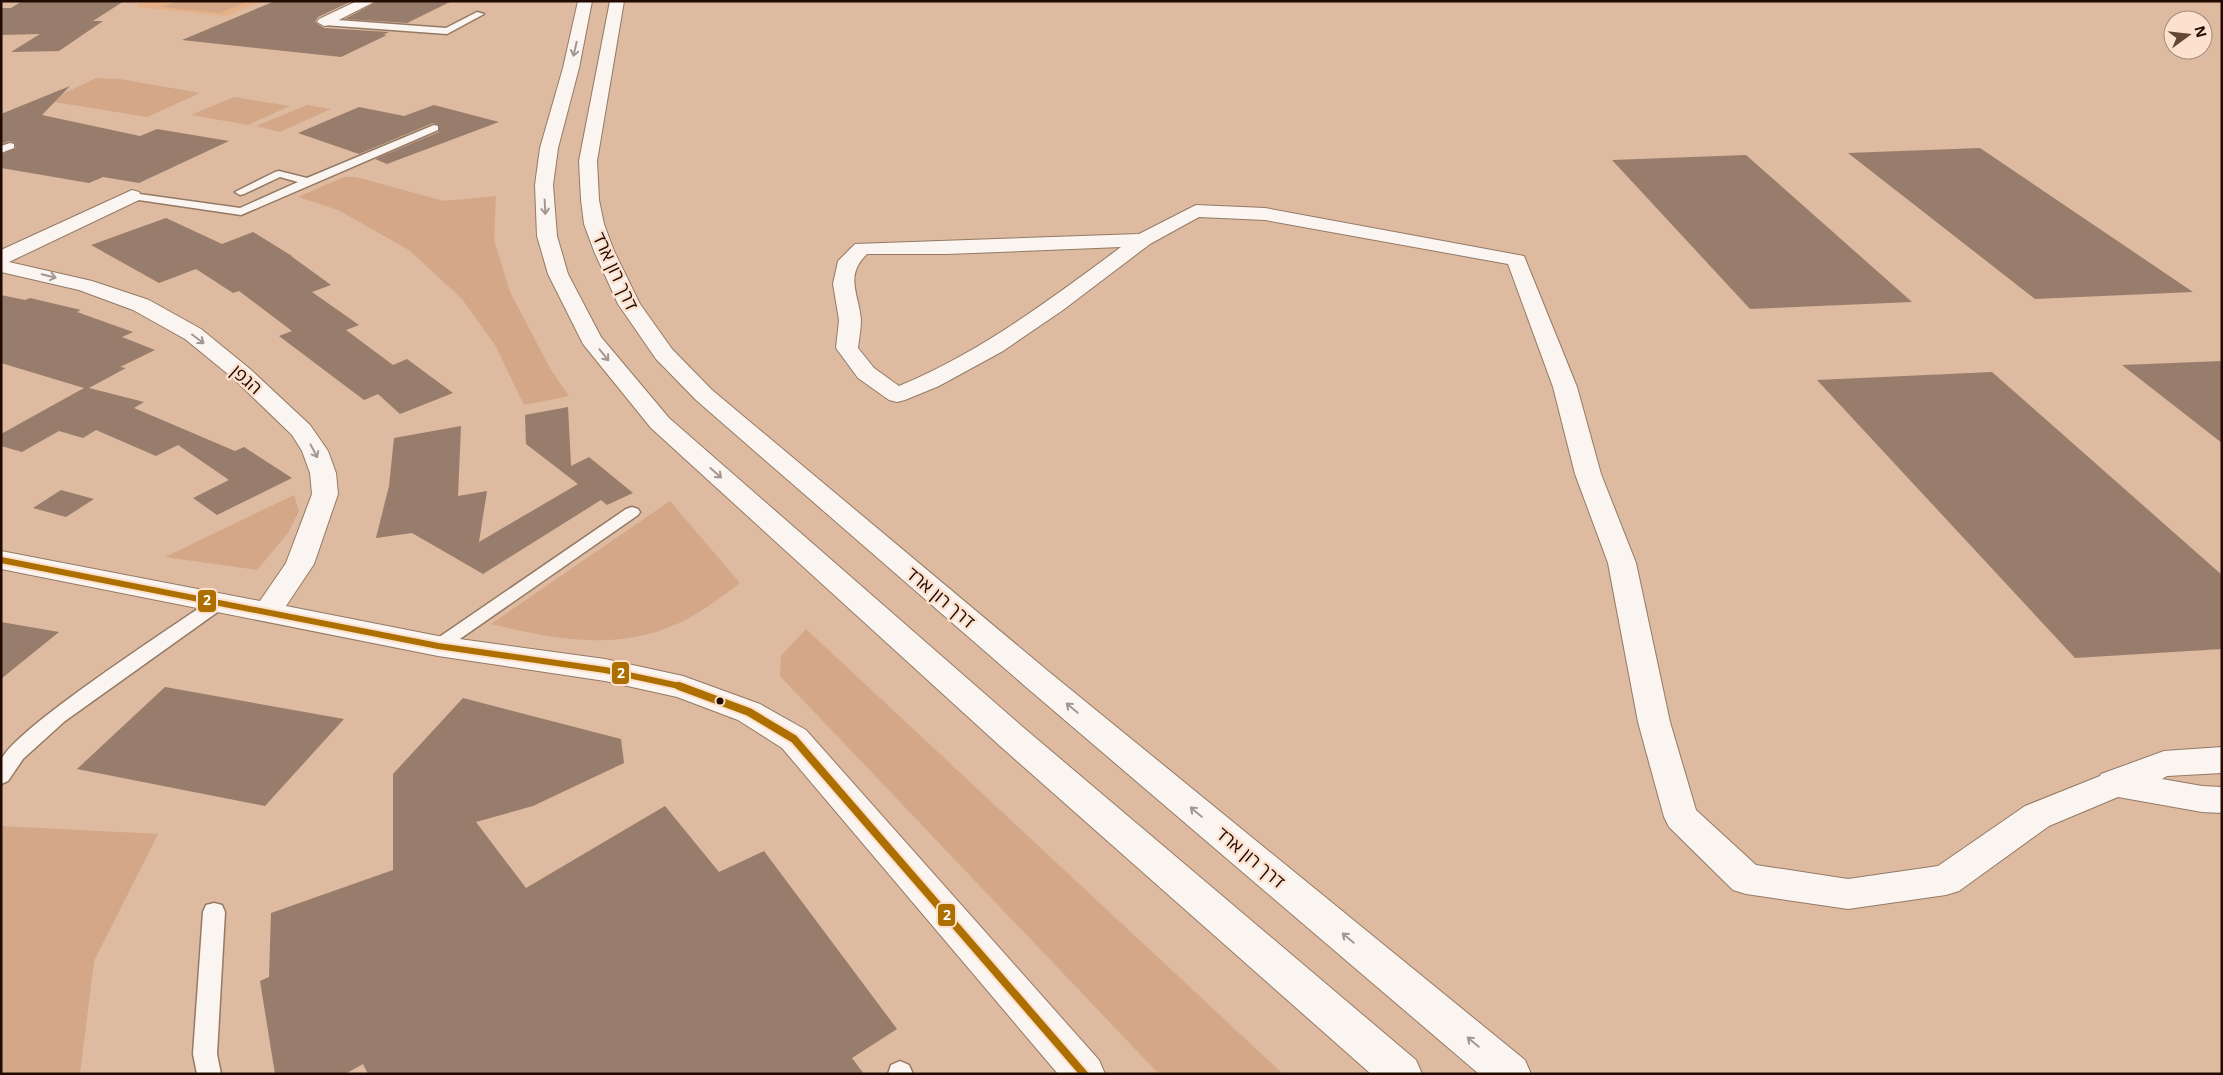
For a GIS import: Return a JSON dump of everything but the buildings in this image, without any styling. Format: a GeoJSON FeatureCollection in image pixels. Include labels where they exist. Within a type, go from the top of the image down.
{"type":"FeatureCollection","features":[{"type":"Feature","properties":{"kind":"street"},"geometry":{"type":"LineString","coordinates":[[324,22],[369,1]]}},
{"type":"Feature","properties":{"kind":"street"},"geometry":{"type":"LineString","coordinates":[[585,1],[571,68],[549,148],[544,185],[547,236],[558,274],[591,339],[660,423],[1012,737],[1401,1074]]}},
{"type":"Feature","properties":{"kind":"street","name":"דרך רון ארד"},"geometry":{"type":"LineString","coordinates":[[617,1],[588,160],[590,200],[594,224],[625,296],[664,354],[704,395],[992,640],[1510,1074]]}},
{"type":"Feature","properties":{"kind":"street"},"geometry":{"type":"LineString","coordinates":[[1,258],[132,196]]}},
{"type":"Feature","properties":{"kind":"street"},"geometry":{"type":"LineString","coordinates":[[1143,240],[947,248],[862,248],[848,261],[843,284],[850,320],[847,348],[866,373],[897,394],[933,381],[1020,331],[1143,240],[1196,211],[1264,214],[1398,236],[1517,260],[1525,286],[1565,387],[1588,474],[1622,563],[1654,722],[1681,817],[1746,879],[1848,894],[1946,880],[2037,816],[2113,783],[2164,764],[2222,760]]}},
{"type":"Feature","properties":{"kind":"street","name":"הגפן"},"geometry":{"type":"LineString","coordinates":[[1,266],[86,285],[141,305],[193,334],[242,374],[300,430],[315,451],[323,473],[325,494],[300,564],[268,611]]}},
{"type":"Feature","properties":{"kind":"street"},"geometry":{"type":"LineString","coordinates":[[1,560],[268,611],[438,646],[605,670],[683,687],[749,712],[794,739],[1084,1074]]}},
{"type":"Feature","properties":{"kind":"street"},"geometry":{"type":"LineString","coordinates":[[2113,783],[2202,799],[2222,800]]}},
{"type":"Feature","properties":{"kind":"lane"},"geometry":{"type":"LineString","coordinates":[[324,22],[447,31],[480,14]]}},
{"type":"Feature","properties":{"kind":"lane"},"geometry":{"type":"LineString","coordinates":[[132,196],[241,212],[434,128]]}},
{"type":"Feature","properties":{"kind":"lane"},"geometry":{"type":"LineString","coordinates":[[240,192],[279,174],[308,182]]}},
{"type":"Feature","properties":{"kind":"lane"},"geometry":{"type":"LineString","coordinates":[[438,646],[632,512]]}},
{"type":"Feature","properties":{"kind":"lane"},"geometry":{"type":"LineString","coordinates":[[1,776],[16,754],[58,716],[220,602]]}},
{"type":"Feature","properties":{"kind":"lane"},"geometry":{"type":"LineString","coordinates":[[209,1074],[205,1054],[214,912]]}},
{"type":"Feature","properties":{"kind":"shaded area"},"geometry":{"type":"Polygon","coordinates":[[[140,1],[262,1],[226,16],[137,7],[140,1]]]}},
{"type":"Feature","properties":{"kind":"shaded area"},"geometry":{"type":"Polygon","coordinates":[[[177,1],[249,1],[220,13],[161,7],[177,1]]]}},
{"type":"Feature","properties":{"kind":"shaded area"},"geometry":{"type":"Polygon","coordinates":[[[96,78],[120,79],[200,93],[147,117],[48,101],[96,78]]]}},
{"type":"Feature","properties":{"kind":"shaded area"},"geometry":{"type":"Polygon","coordinates":[[[234,97],[290,106],[248,125],[191,115],[234,97]]]}},
{"type":"Feature","properties":{"kind":"shaded area"},"geometry":{"type":"Polygon","coordinates":[[[307,105],[331,109],[280,132],[256,126],[307,105]]]}},
{"type":"Feature","properties":{"kind":"shaded area"},"geometry":{"type":"Polygon","coordinates":[[[344,177],[356,177],[444,201],[496,196],[494,240],[510,292],[551,370],[569,396],[524,405],[495,345],[462,299],[409,250],[338,210],[298,197],[344,177]]]}},
{"type":"Feature","properties":{"kind":"shaded area"},"geometry":{"type":"Polygon","coordinates":[[[294,495],[299,511],[288,533],[257,570],[165,557],[294,495]]]}},
{"type":"Feature","properties":{"kind":"shaded area"},"geometry":{"type":"Polygon","coordinates":[[[670,501],[740,583],[709,606],[665,629],[640,636],[616,639],[591,640],[541,635],[491,624],[670,501]]]}},
{"type":"Feature","properties":{"kind":"shaded area"},"geometry":{"type":"Polygon","coordinates":[[[806,629],[1283,1074],[1159,1074],[780,676],[781,656],[806,629]]]}},
{"type":"Feature","properties":{"kind":"shaded area"},"geometry":{"type":"Polygon","coordinates":[[[1,826],[158,834],[94,961],[80,1074],[1,1074],[1,826]]]}},
{"type":"Feature","properties":{"kind":"transit line","name":"2"},"geometry":{"type":"LineString","coordinates":[[1,560],[438,646],[605,670],[683,687],[749,712],[794,739],[1084,1074]]}}]}
